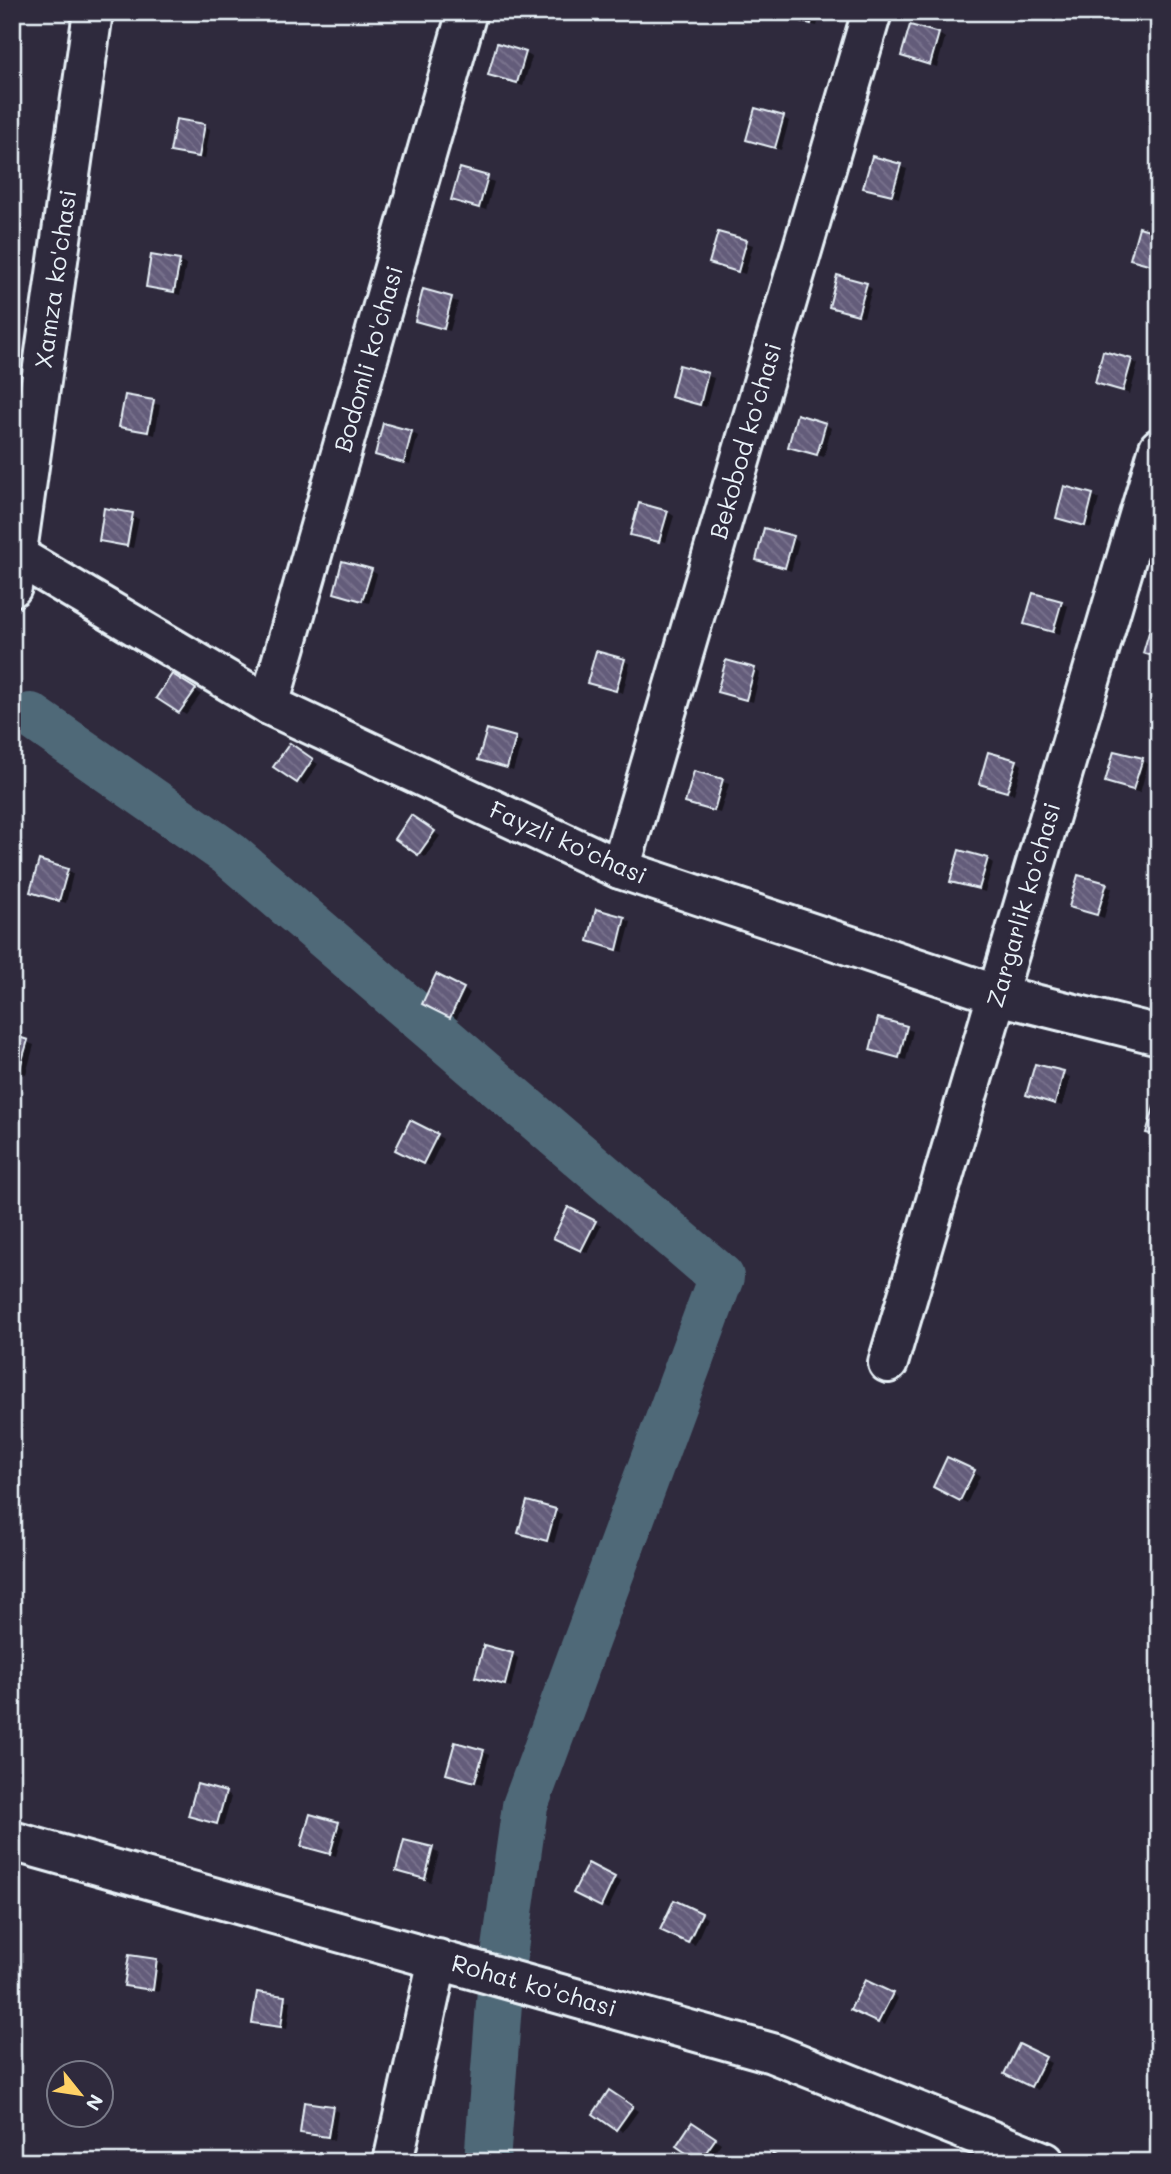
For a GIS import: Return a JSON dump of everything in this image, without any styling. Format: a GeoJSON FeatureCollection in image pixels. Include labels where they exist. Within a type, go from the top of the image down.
{"type":"FeatureCollection","features":[{"type":"Feature","properties":{"kind":"street","name":"Xamza ko'chasi"},"geometry":{"type":"LineString","coordinates":[[15,571],[93,12]]}},
{"type":"Feature","properties":{"kind":"street","name":"Bodomli ko'chasi"},"geometry":{"type":"LineString","coordinates":[[270,705],[467,12]]}},
{"type":"Feature","properties":{"kind":"street","name":"Bekobod ko'chasi"},"geometry":{"type":"LineString","coordinates":[[620,869],[872,12]]}},
{"type":"Feature","properties":{"kind":"street","name":"Zargarlik ko'chasi"},"geometry":{"type":"LineString","coordinates":[[888,1363],[1159,448]]}},
{"type":"Feature","properties":{"kind":"street","name":"Fayzli ko'chasi"},"geometry":{"type":"LineString","coordinates":[[15,571],[270,705],[620,869],[998,995],[1159,1035]]}},
{"type":"Feature","properties":{"kind":"street","name":"Rohat ko'chasi"},"geometry":{"type":"LineString","coordinates":[[12,1841],[772,2053],[1045,2162]]}},
{"type":"Feature","properties":{"kind":"street"},"geometry":{"type":"LineString","coordinates":[[393,2162],[438,1959]]}},
{"type":"Feature","properties":{"kind":"building"},"geometry":{"type":"Polygon","coordinates":[[[783,12],[814,12],[811,24],[782,16],[783,12]]]}},
{"type":"Feature","properties":{"kind":"building"},"geometry":{"type":"Polygon","coordinates":[[[910,25],[939,33],[930,65],[901,56],[910,25]]]}},
{"type":"Feature","properties":{"kind":"building"},"geometry":{"type":"Polygon","coordinates":[[[497,43],[526,52],[517,83],[488,75],[497,43]]]}},
{"type":"Feature","properties":{"kind":"building"},"geometry":{"type":"Polygon","coordinates":[[[755,108],[784,116],[775,148],[746,140],[755,108]]]}},
{"type":"Feature","properties":{"kind":"building"},"geometry":{"type":"Polygon","coordinates":[[[176,119],[205,124],[199,157],[170,152],[176,119]]]}},
{"type":"Feature","properties":{"kind":"building"},"geometry":{"type":"Polygon","coordinates":[[[872,156],[901,164],[892,195],[863,188],[872,156]]]}},
{"type":"Feature","properties":{"kind":"building"},"geometry":{"type":"Polygon","coordinates":[[[460,168],[488,176],[479,208],[451,200],[460,168]]]}},
{"type":"Feature","properties":{"kind":"building"},"geometry":{"type":"Polygon","coordinates":[[[1139,227],[1159,233],[1159,267],[1130,259],[1139,227]]]}},
{"type":"Feature","properties":{"kind":"building"},"geometry":{"type":"Polygon","coordinates":[[[718,232],[747,240],[738,272],[709,263],[718,232]]]}},
{"type":"Feature","properties":{"kind":"building"},"geometry":{"type":"Polygon","coordinates":[[[151,255],[180,260],[174,292],[146,287],[151,255]]]}},
{"type":"Feature","properties":{"kind":"building"},"geometry":{"type":"Polygon","coordinates":[[[837,275],[867,283],[858,315],[829,307],[837,275]]]}},
{"type":"Feature","properties":{"kind":"building"},"geometry":{"type":"Polygon","coordinates":[[[423,289],[452,297],[444,329],[415,321],[423,289]]]}},
{"type":"Feature","properties":{"kind":"building"},"geometry":{"type":"Polygon","coordinates":[[[1103,351],[1132,359],[1123,391],[1095,383],[1103,351]]]}},
{"type":"Feature","properties":{"kind":"building"},"geometry":{"type":"Polygon","coordinates":[[[679,365],[708,373],[700,405],[671,397],[679,365]]]}},
{"type":"Feature","properties":{"kind":"building"},"geometry":{"type":"Polygon","coordinates":[[[125,395],[154,400],[148,432],[119,427],[125,395]]]}},
{"type":"Feature","properties":{"kind":"building"},"geometry":{"type":"Polygon","coordinates":[[[797,414],[826,423],[817,455],[788,447],[797,414]]]}},
{"type":"Feature","properties":{"kind":"building"},"geometry":{"type":"Polygon","coordinates":[[[383,423],[412,431],[404,463],[375,455],[383,423]]]}},
{"type":"Feature","properties":{"kind":"building"},"geometry":{"type":"Polygon","coordinates":[[[1064,486],[1093,494],[1085,526],[1056,518],[1064,486]]]}},
{"type":"Feature","properties":{"kind":"building"},"geometry":{"type":"Polygon","coordinates":[[[639,503],[668,511],[659,542],[630,535],[639,503]]]}},
{"type":"Feature","properties":{"kind":"building"},"geometry":{"type":"Polygon","coordinates":[[[104,508],[133,513],[127,546],[99,541],[104,508]]]}},
{"type":"Feature","properties":{"kind":"building"},"geometry":{"type":"Polygon","coordinates":[[[764,528],[794,536],[785,568],[756,560],[764,528]]]}},
{"type":"Feature","properties":{"kind":"building"},"geometry":{"type":"Polygon","coordinates":[[[342,561],[372,569],[362,601],[334,593],[342,561]]]}},
{"type":"Feature","properties":{"kind":"building"},"geometry":{"type":"Polygon","coordinates":[[[1033,593],[1062,601],[1053,632],[1024,624],[1033,593]]]}},
{"type":"Feature","properties":{"kind":"building"},"geometry":{"type":"Polygon","coordinates":[[[1152,622],[1159,624],[1159,658],[1143,653],[1152,622]]]}},
{"type":"Feature","properties":{"kind":"building"},"geometry":{"type":"Polygon","coordinates":[[[596,651],[625,659],[616,691],[587,683],[596,651]]]}},
{"type":"Feature","properties":{"kind":"building"},"geometry":{"type":"Polygon","coordinates":[[[726,660],[755,668],[746,700],[717,692],[726,660]]]}},
{"type":"Feature","properties":{"kind":"building"},"geometry":{"type":"Polygon","coordinates":[[[172,674],[196,689],[179,713],[156,698],[172,674]]]}},
{"type":"Feature","properties":{"kind":"building"},"geometry":{"type":"Polygon","coordinates":[[[487,729],[516,737],[507,768],[478,760],[487,729]]]}},
{"type":"Feature","properties":{"kind":"building"},"geometry":{"type":"Polygon","coordinates":[[[290,743],[313,759],[297,783],[273,767],[290,743]]]}},
{"type":"Feature","properties":{"kind":"building"},"geometry":{"type":"Polygon","coordinates":[[[1114,751],[1143,758],[1133,790],[1105,782],[1114,751]]]}},
{"type":"Feature","properties":{"kind":"building"},"geometry":{"type":"Polygon","coordinates":[[[988,752],[1017,760],[1007,792],[979,784],[988,752]]]}},
{"type":"Feature","properties":{"kind":"building"},"geometry":{"type":"Polygon","coordinates":[[[694,771],[723,779],[714,811],[685,803],[694,771]]]}},
{"type":"Feature","properties":{"kind":"building"},"geometry":{"type":"Polygon","coordinates":[[[411,815],[435,831],[418,855],[395,839],[411,815]]]}},
{"type":"Feature","properties":{"kind":"building"},"geometry":{"type":"Polygon","coordinates":[[[959,850],[988,858],[979,889],[950,882],[959,850]]]}},
{"type":"Feature","properties":{"kind":"building"},"geometry":{"type":"Polygon","coordinates":[[[39,860],[68,869],[59,901],[30,892],[39,860]]]}},
{"type":"Feature","properties":{"kind":"building"},"geometry":{"type":"Polygon","coordinates":[[[1078,875],[1107,883],[1097,915],[1069,907],[1078,875]]]}},
{"type":"Feature","properties":{"kind":"building"},"geometry":{"type":"Polygon","coordinates":[[[596,909],[625,917],[617,950],[588,941],[596,909]]]}},
{"type":"Feature","properties":{"kind":"building"},"geometry":{"type":"Polygon","coordinates":[[[436,974],[464,988],[450,1018],[422,1004],[436,974]]]}},
{"type":"Feature","properties":{"kind":"building"},"geometry":{"type":"Polygon","coordinates":[[[878,1018],[907,1026],[899,1058],[870,1050],[878,1018]]]}},
{"type":"Feature","properties":{"kind":"building"},"geometry":{"type":"Polygon","coordinates":[[[12,1035],[28,1040],[19,1071],[12,1070],[12,1035]]]}},
{"type":"Feature","properties":{"kind":"building"},"geometry":{"type":"Polygon","coordinates":[[[1035,1064],[1064,1071],[1055,1104],[1026,1095],[1035,1064]]]}},
{"type":"Feature","properties":{"kind":"building"},"geometry":{"type":"Polygon","coordinates":[[[1156,1101],[1159,1102],[1159,1136],[1146,1133],[1156,1101]]]}},
{"type":"Feature","properties":{"kind":"building"},"geometry":{"type":"Polygon","coordinates":[[[410,1120],[438,1134],[423,1164],[395,1150],[410,1120]]]}},
{"type":"Feature","properties":{"kind":"building"},"geometry":{"type":"Polygon","coordinates":[[[568,1207],[596,1221],[581,1251],[553,1238],[568,1207]]]}},
{"type":"Feature","properties":{"kind":"building"},"geometry":{"type":"Polygon","coordinates":[[[947,1457],[975,1470],[960,1501],[933,1487],[947,1457]]]}},
{"type":"Feature","properties":{"kind":"building"},"geometry":{"type":"Polygon","coordinates":[[[527,1501],[556,1509],[547,1541],[518,1533],[527,1501]]]}},
{"type":"Feature","properties":{"kind":"building"},"geometry":{"type":"Polygon","coordinates":[[[484,1645],[513,1653],[505,1685],[475,1677],[484,1645]]]}},
{"type":"Feature","properties":{"kind":"building"},"geometry":{"type":"Polygon","coordinates":[[[455,1742],[484,1750],[475,1782],[446,1774],[455,1742]]]}},
{"type":"Feature","properties":{"kind":"building"},"geometry":{"type":"Polygon","coordinates":[[[197,1784],[226,1792],[217,1824],[188,1816],[197,1784]]]}},
{"type":"Feature","properties":{"kind":"building"},"geometry":{"type":"Polygon","coordinates":[[[310,1814],[339,1822],[330,1854],[301,1846],[310,1814]]]}},
{"type":"Feature","properties":{"kind":"building"},"geometry":{"type":"Polygon","coordinates":[[[404,1840],[433,1847],[425,1879],[396,1871],[404,1840]]]}},
{"type":"Feature","properties":{"kind":"building"},"geometry":{"type":"Polygon","coordinates":[[[588,1863],[615,1877],[601,1907],[573,1893],[588,1863]]]}},
{"type":"Feature","properties":{"kind":"building"},"geometry":{"type":"Polygon","coordinates":[[[674,1900],[702,1913],[688,1943],[660,1930],[674,1900]]]}},
{"type":"Feature","properties":{"kind":"building"},"geometry":{"type":"Polygon","coordinates":[[[129,1955],[157,1959],[153,1990],[124,1986],[129,1955]]]}},
{"type":"Feature","properties":{"kind":"building"},"geometry":{"type":"Polygon","coordinates":[[[865,1980],[893,1993],[878,2023],[850,2010],[865,1980]]]}},
{"type":"Feature","properties":{"kind":"building"},"geometry":{"type":"Polygon","coordinates":[[[257,1992],[285,1996],[281,2027],[252,2023],[257,1992]]]}},
{"type":"Feature","properties":{"kind":"building"},"geometry":{"type":"Polygon","coordinates":[[[1019,2044],[1046,2057],[1031,2087],[1004,2074],[1019,2044]]]}},
{"type":"Feature","properties":{"kind":"building"},"geometry":{"type":"Polygon","coordinates":[[[609,2090],[633,2106],[616,2130],[593,2114],[609,2090]]]}},
{"type":"Feature","properties":{"kind":"building"},"geometry":{"type":"Polygon","coordinates":[[[304,2102],[333,2106],[328,2137],[300,2133],[304,2102]]]}},
{"type":"Feature","properties":{"kind":"building"},"geometry":{"type":"Polygon","coordinates":[[[692,2122],[716,2138],[699,2162],[676,2146],[692,2122]]]}},
{"type":"Feature","properties":{"kind":"building"},"geometry":{"type":"Polygon","coordinates":[[[773,2154],[785,2162],[768,2162],[773,2154]]]}},
{"type":"Feature","properties":{"kind":"waterway"},"geometry":{"type":"LineString","coordinates":[[31,716],[229,854],[721,1277],[525,1806],[501,1977],[487,2162]]}}]}
